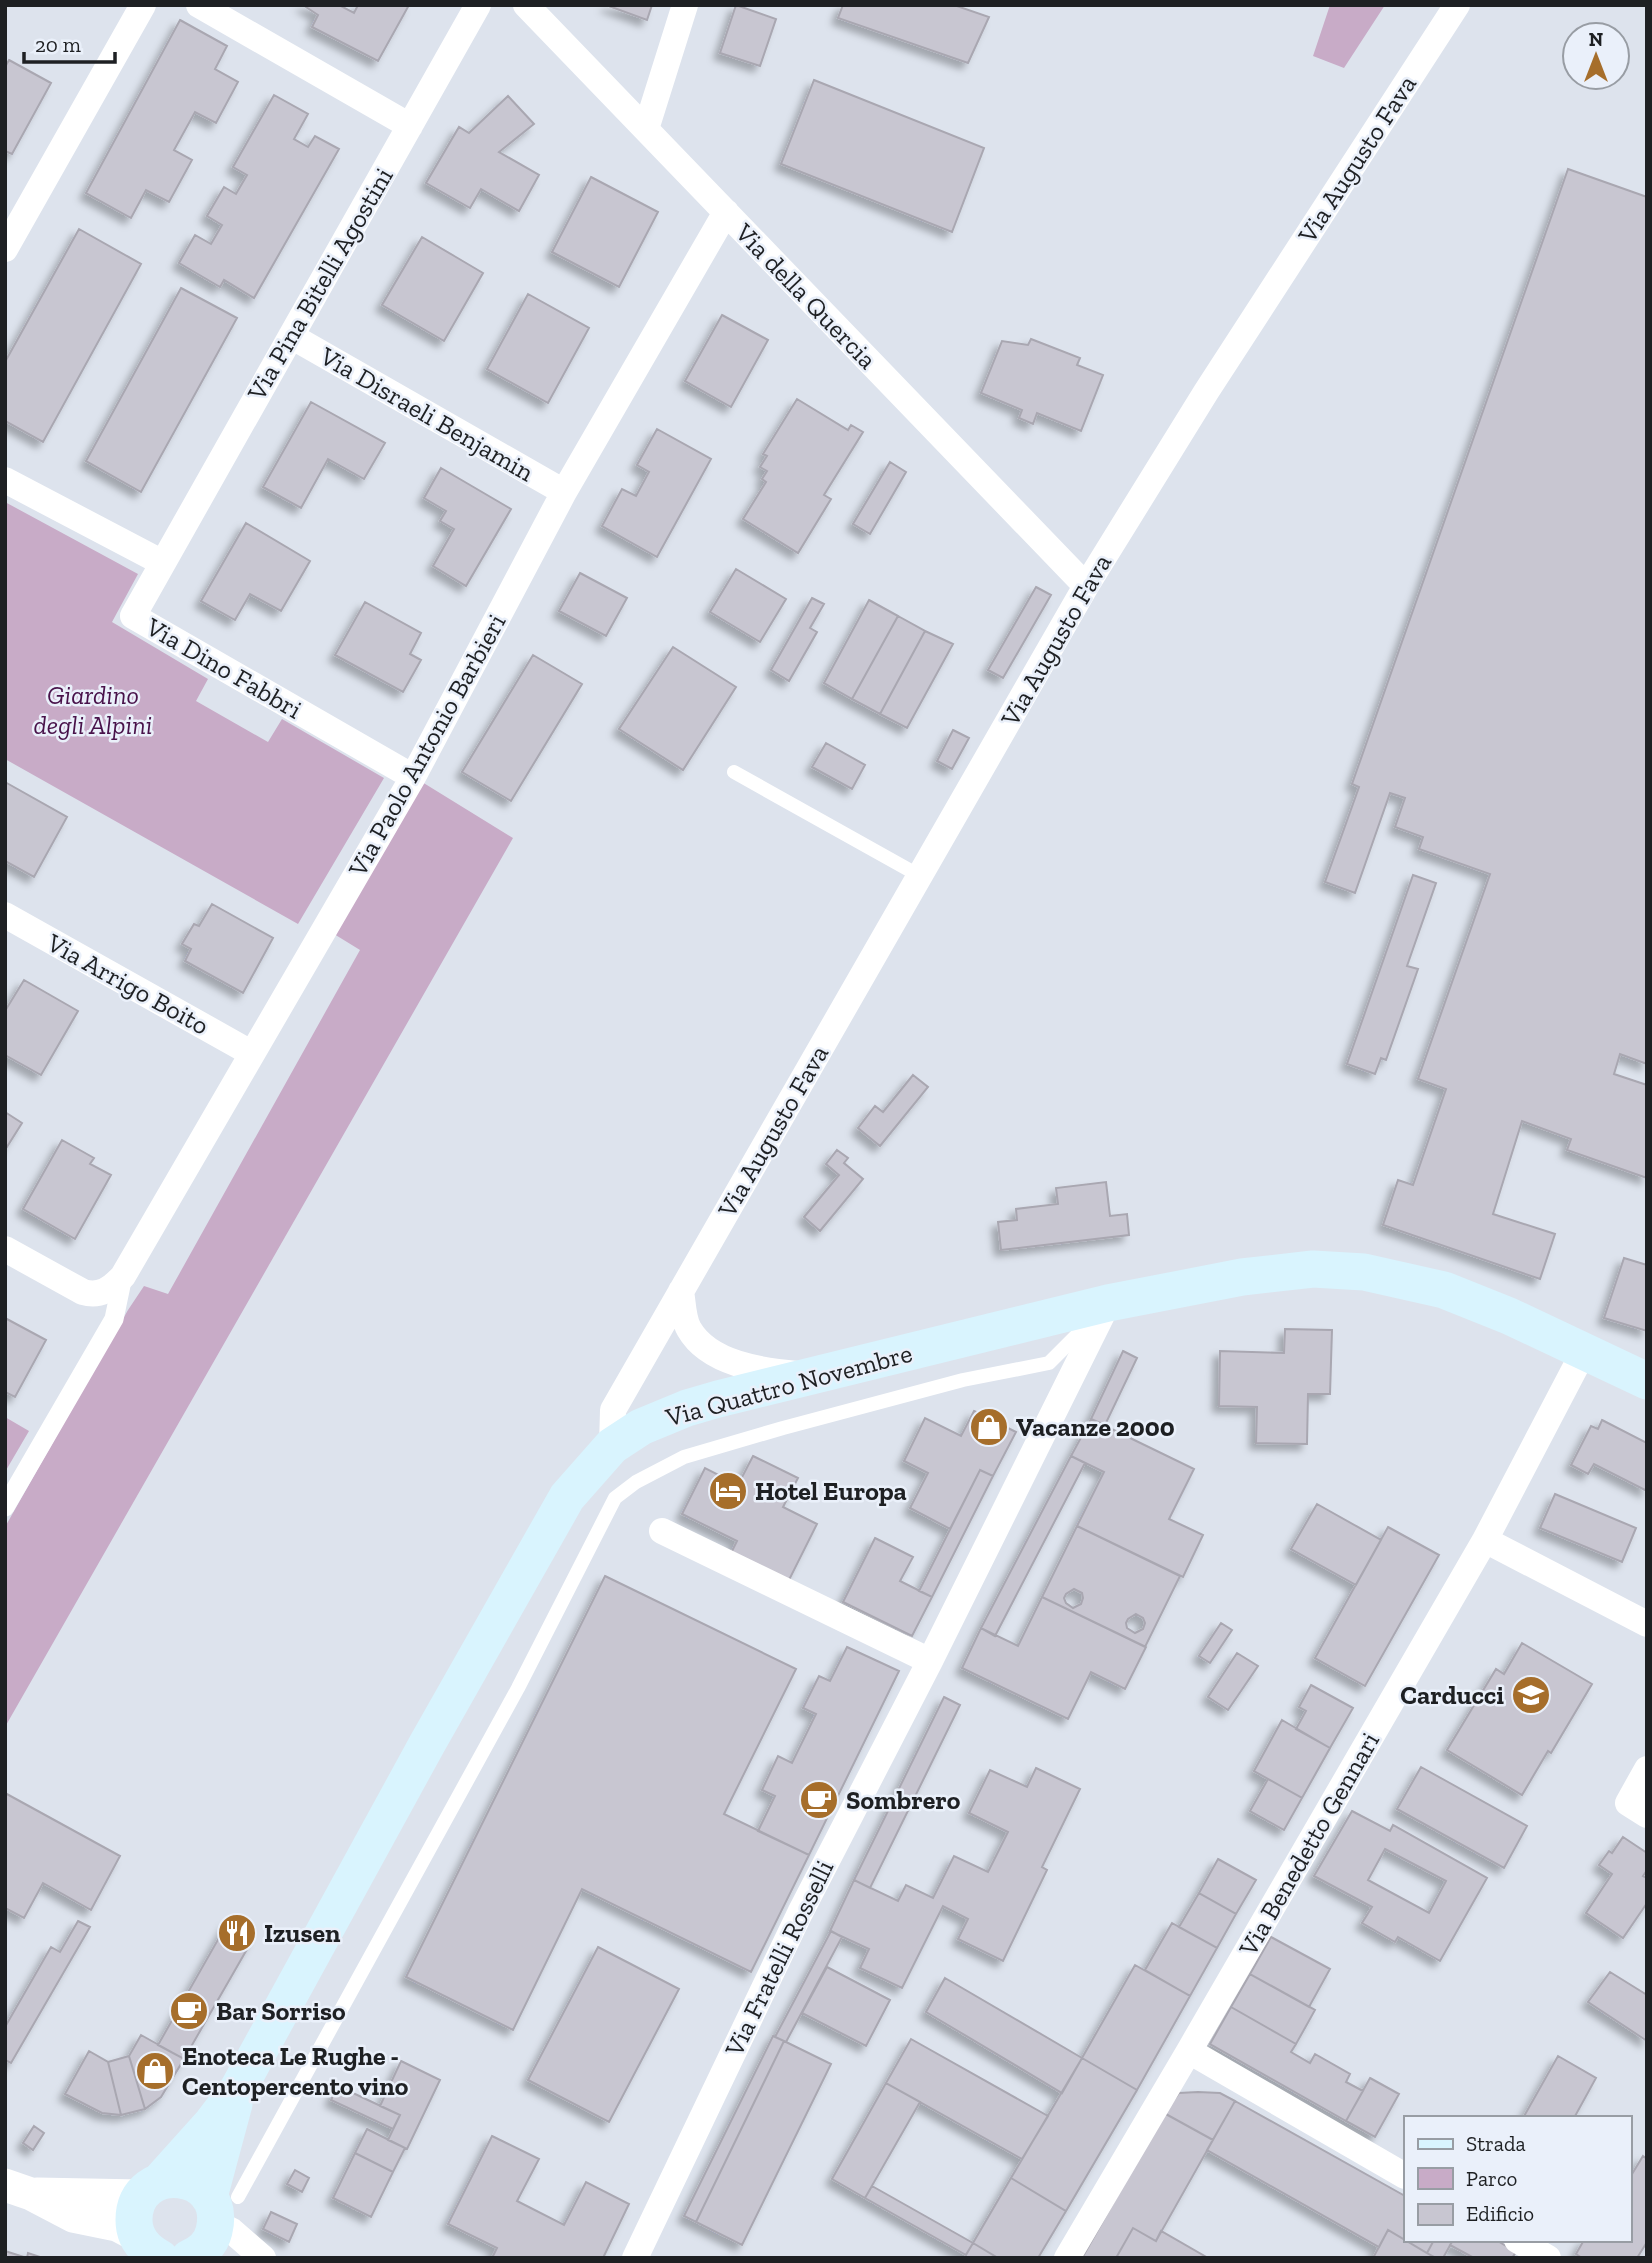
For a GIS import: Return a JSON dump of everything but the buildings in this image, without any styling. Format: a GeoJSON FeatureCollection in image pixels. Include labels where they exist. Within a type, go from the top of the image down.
{"type":"FeatureCollection","features":[{"type":"Feature","properties":{"kind":"main road","name":"Via Quattro Novembre"},"geometry":{"type":"LineString","coordinates":[[150,2189],[212,2123],[238,2089],[566,1497],[612,1446],[641,1427],[687,1408],[1108,1303],[1268,1273],[1312,1269],[1364,1272],[1419,1283],[1474,1300],[1647,1381]]}},
{"type":"Feature","properties":{"kind":"main road","name":"Via Quattro Novembre"},"geometry":{"type":"LineString","coordinates":[[196,2257],[213,2236],[221,2206],[238,2089]]}},
{"type":"Feature","properties":{"kind":"main road"},"geometry":{"type":"LineString","coordinates":[[149,2251],[134,2214],[150,2189],[171,2179],[182,2179],[193,2183],[221,2206]]}},
{"type":"Feature","properties":{"kind":"street"},"geometry":{"type":"LineString","coordinates":[[5,249],[143,5]]}},
{"type":"Feature","properties":{"kind":"street"},"geometry":{"type":"LineString","coordinates":[[199,5],[410,126]]}},
{"type":"Feature","properties":{"kind":"street","name":"Via Pina Bitelli Agostini"},"geometry":{"type":"LineString","coordinates":[[163,562],[478,5]]}},
{"type":"Feature","properties":{"kind":"street","name":"Via della Quercia"},"geometry":{"type":"LineString","coordinates":[[526,5],[1086,586]]}},
{"type":"Feature","properties":{"kind":"street"},"geometry":{"type":"LineString","coordinates":[[646,129],[685,5]]}},
{"type":"Feature","properties":{"kind":"street","name":"Via Augusto Fava"},"geometry":{"type":"LineString","coordinates":[[612,1446],[613,1409],[1086,586],[1206,392],[1457,5]]}},
{"type":"Feature","properties":{"kind":"street","name":"Via Paolo Antonio Barbieri"},"geometry":{"type":"LineString","coordinates":[[122,1276],[413,777],[564,492],[726,212]]}},
{"type":"Feature","properties":{"kind":"street","name":"Via Disraeli Benjamin"},"geometry":{"type":"LineString","coordinates":[[290,336],[564,492]]}},
{"type":"Feature","properties":{"kind":"street"},"geometry":{"type":"LineString","coordinates":[[5,480],[163,562]]}},
{"type":"Feature","properties":{"kind":"street","name":"Via Dino Fabbri"},"geometry":{"type":"LineString","coordinates":[[163,562],[133,616],[413,777]]}},
{"type":"Feature","properties":{"kind":"street","name":"Via Arrigo Boito"},"geometry":{"type":"LineString","coordinates":[[5,915],[251,1053]]}},
{"type":"Feature","properties":{"kind":"street"},"geometry":{"type":"LineString","coordinates":[[5,1250],[92,1295],[105,1292],[122,1276]]}},
{"type":"Feature","properties":{"kind":"street"},"geometry":{"type":"LineString","coordinates":[[5,1507],[114,1319],[122,1276]]}},
{"type":"Feature","properties":{"kind":"street"},"geometry":{"type":"LineString","coordinates":[[681,1291],[687,1327],[704,1347],[732,1361],[777,1372],[817,1375]]}},
{"type":"Feature","properties":{"kind":"street","name":"Via Fratelli Rosselli"},"geometry":{"type":"LineString","coordinates":[[635,2258],[800,1913],[930,1661],[1108,1303]]}},
{"type":"Feature","properties":{"kind":"street","name":"Via Benedetto Gennari"},"geometry":{"type":"LineString","coordinates":[[1067,2258],[1485,1540],[1584,1351]]}},
{"type":"Feature","properties":{"kind":"street"},"geometry":{"type":"LineString","coordinates":[[662,1531],[930,1661]]}},
{"type":"Feature","properties":{"kind":"street"},"geometry":{"type":"LineString","coordinates":[[1485,1540],[1647,1624]]}},
{"type":"Feature","properties":{"kind":"street"},"geometry":{"type":"LineString","coordinates":[[1647,1769],[1628,1803],[1647,1815]]}},
{"type":"Feature","properties":{"kind":"street"},"geometry":{"type":"LineString","coordinates":[[1189,2052],[1404,2175]]}},
{"type":"Feature","properties":{"kind":"street"},"geometry":{"type":"LineString","coordinates":[[18,2190],[150,2189]]}},
{"type":"Feature","properties":{"kind":"street"},"geometry":{"type":"LineString","coordinates":[[18,2190],[73,2216],[117,2225],[149,2251]]}},
{"type":"Feature","properties":{"kind":"street"},"geometry":{"type":"LineString","coordinates":[[221,2206],[232,2231],[262,2258]]}},
{"type":"Feature","properties":{"kind":"street"},"geometry":{"type":"LineString","coordinates":[[1520,2242],[1548,2258]]}},
{"type":"Feature","properties":{"kind":"lane"},"geometry":{"type":"LineString","coordinates":[[734,772],[920,876]]}},
{"type":"Feature","properties":{"kind":"lane"},"geometry":{"type":"LineString","coordinates":[[221,2206],[518,1688],[615,1498],[635,1482],[684,1457],[963,1380],[1049,1363],[1108,1303]]}},
{"type":"Feature","properties":{"kind":"green space"},"geometry":{"type":"Polygon","coordinates":[[[1330,5],[1385,5],[1344,68],[1313,56],[1330,5]]]}},
{"type":"Feature","properties":{"kind":"green space","name":"Giardino degli Alpini"},"geometry":{"type":"Polygon","coordinates":[[[5,502],[138,574],[112,622],[208,679],[196,701],[268,742],[282,719],[384,778],[298,924],[5,759],[5,502]]]}},
{"type":"Feature","properties":{"kind":"green space"},"geometry":{"type":"Polygon","coordinates":[[[422,782],[513,838],[5,1727],[5,1527],[144,1286],[168,1294],[360,950],[334,934],[422,782]]]}},
{"type":"Feature","properties":{"kind":"green space"},"geometry":{"type":"Polygon","coordinates":[[[5,1417],[29,1431],[5,1472],[5,1417]]]}},
{"type":"Feature","properties":{"kind":"place","name":"Vacanze 2000"},"geometry":{"type":"Point","coordinates":[989,1427]}},
{"type":"Feature","properties":{"kind":"place","name":"Hotel Europa"},"geometry":{"type":"Point","coordinates":[728,1491]}},
{"type":"Feature","properties":{"kind":"place","name":"Carducci"},"geometry":{"type":"Point","coordinates":[1531,1695]}},
{"type":"Feature","properties":{"kind":"place","name":"Sombrero"},"geometry":{"type":"Point","coordinates":[819,1800]}},
{"type":"Feature","properties":{"kind":"place","name":"Izusen"},"geometry":{"type":"Point","coordinates":[237,1933]}},
{"type":"Feature","properties":{"kind":"place","name":"Bar Sorriso"},"geometry":{"type":"Point","coordinates":[189,2011]}},
{"type":"Feature","properties":{"kind":"place","name":"Enoteca Le Rughe - Centopercento vino"},"geometry":{"type":"Point","coordinates":[155,2071]}}]}
